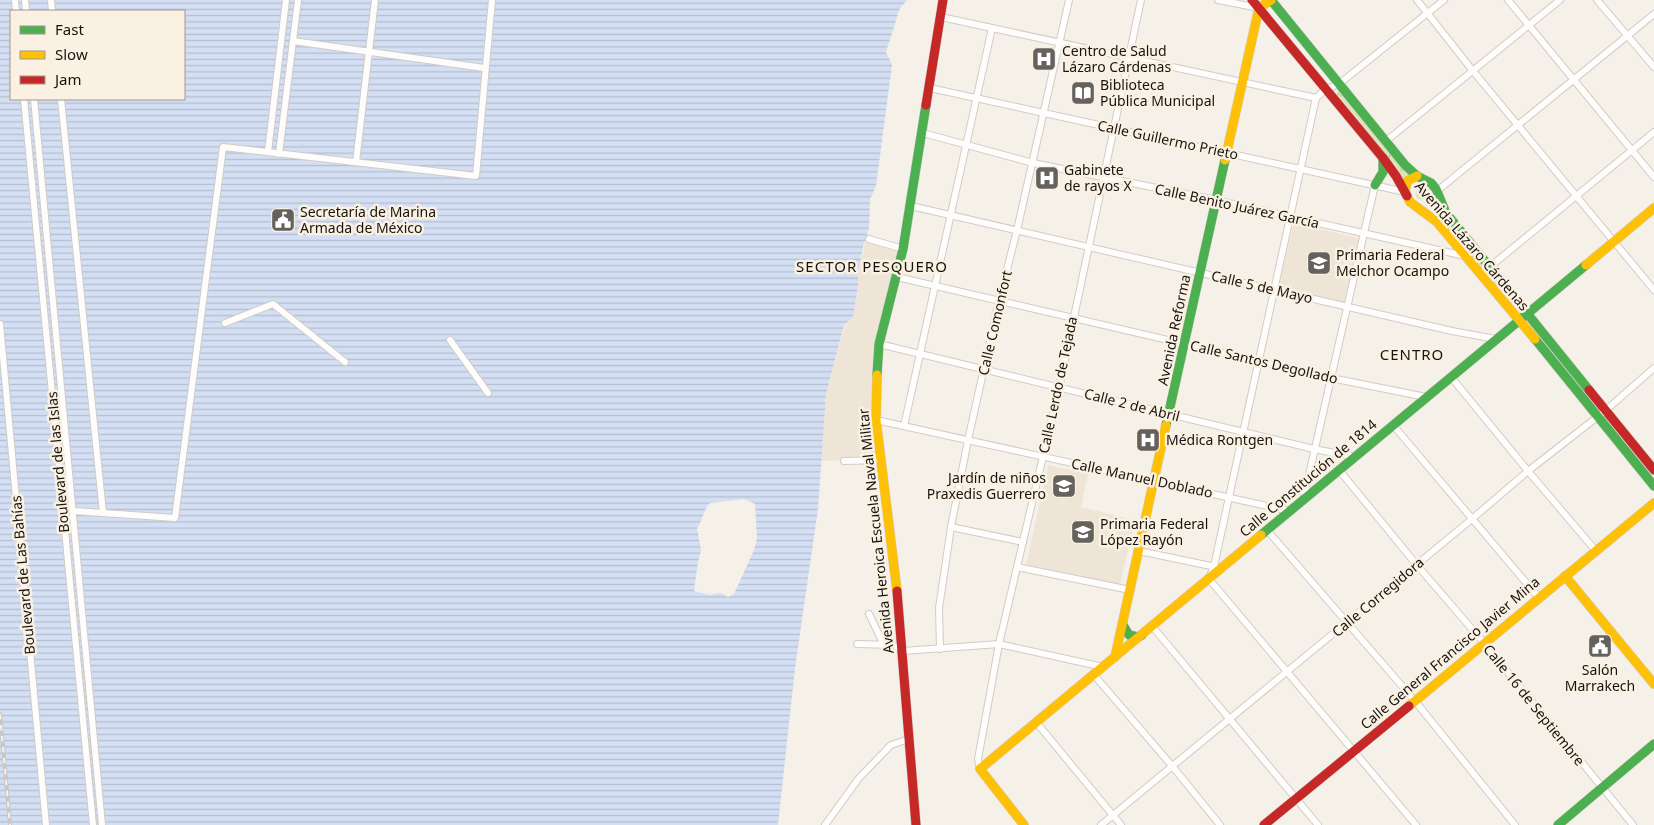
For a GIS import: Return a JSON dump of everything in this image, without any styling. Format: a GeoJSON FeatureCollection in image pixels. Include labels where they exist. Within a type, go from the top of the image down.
{"type":"FeatureCollection","features":[{"type":"Feature","properties":{"kind":"street"},"geometry":{"type":"LineString","coordinates":[[268,152],[286,0]]}},
{"type":"Feature","properties":{"kind":"street"},"geometry":{"type":"LineString","coordinates":[[280,154],[298,0]]}},
{"type":"Feature","properties":{"kind":"street"},"geometry":{"type":"LineString","coordinates":[[356,162],[375,0]]}},
{"type":"Feature","properties":{"kind":"street"},"geometry":{"type":"LineString","coordinates":[[74,511],[175,518],[223,147],[476,176],[484,68],[492,0]]}},
{"type":"Feature","properties":{"kind":"street","name":"Avenida Heroica Escuela Naval Militar"},"geometry":{"type":"LineString","coordinates":[[916,825],[903,651],[876,420],[876,373],[880,344],[904,249],[943,0]]}},
{"type":"Feature","properties":{"kind":"street","name":"Calle Comonfort"},"geometry":{"type":"LineString","coordinates":[[940,649],[939,608],[951,527],[968,440],[1069,0]]}},
{"type":"Feature","properties":{"kind":"street","name":"Calle Lerdo de Tejada"},"geometry":{"type":"LineString","coordinates":[[980,769],[978,759],[999,644],[1059,388],[1141,0]]}},
{"type":"Feature","properties":{"kind":"street"},"geometry":{"type":"LineString","coordinates":[[1218,0],[1259,8],[1271,0]]}},
{"type":"Feature","properties":{"kind":"street","name":"Avenida Lázaro Cárdenas"},"geometry":{"type":"LineString","coordinates":[[1252,0],[1383,158],[1396,176],[1410,202],[1437,222],[1654,486]]}},
{"type":"Feature","properties":{"kind":"street","name":"Avenida Lázaro Cárdenas"},"geometry":{"type":"LineString","coordinates":[[1271,0],[1405,165],[1417,176],[1428,180],[1446,213],[1654,470]]}},
{"type":"Feature","properties":{"kind":"street"},"geometry":{"type":"LineString","coordinates":[[1417,0],[1654,290]]}},
{"type":"Feature","properties":{"kind":"street"},"geometry":{"type":"LineString","coordinates":[[1139,551],[1218,567],[1229,497],[1316,98],[1326,89],[1339,84],[1444,0]]}},
{"type":"Feature","properties":{"kind":"street"},"geometry":{"type":"LineString","coordinates":[[1508,0],[1654,177]]}},
{"type":"Feature","properties":{"kind":"street"},"geometry":{"type":"LineString","coordinates":[[1386,141],[1560,0]]}},
{"type":"Feature","properties":{"kind":"street"},"geometry":{"type":"LineString","coordinates":[[1597,0],[1654,67]]}},
{"type":"Feature","properties":{"kind":"street","name":"Avenida Reforma"},"geometry":{"type":"LineString","coordinates":[[1115,657],[1259,8]]}},
{"type":"Feature","properties":{"kind":"street"},"geometry":{"type":"LineString","coordinates":[[1422,210],[1428,210],[1435,206],[1437,194],[1654,14]]}},
{"type":"Feature","properties":{"kind":"street"},"geometry":{"type":"LineString","coordinates":[[941,17],[1316,98]]}},
{"type":"Feature","properties":{"kind":"street"},"geometry":{"type":"LineString","coordinates":[[904,426],[992,28]]}},
{"type":"Feature","properties":{"kind":"street"},"geometry":{"type":"LineString","coordinates":[[293,41],[484,68]]}},
{"type":"Feature","properties":{"kind":"street","name":"Calle Guillermo Prieto"},"geometry":{"type":"LineString","coordinates":[[930,88],[1405,192]]}},
{"type":"Feature","properties":{"kind":"street","name":"Boulevard de las Islas"},"geometry":{"type":"LineString","coordinates":[[24,100],[93,825]]}},
{"type":"Feature","properties":{"kind":"street","name":"Boulevard de las Islas"},"geometry":{"type":"LineString","coordinates":[[34,100],[102,825]]}},
{"type":"Feature","properties":{"kind":"street"},"geometry":{"type":"LineString","coordinates":[[61,100],[103,513]]}},
{"type":"Feature","properties":{"kind":"street"},"geometry":{"type":"LineString","coordinates":[[1480,275],[1654,132]]}},
{"type":"Feature","properties":{"kind":"street","name":"Calle Benito Juárez García"},"geometry":{"type":"LineString","coordinates":[[923,133],[1033,163],[1216,200],[1465,256]]}},
{"type":"Feature","properties":{"kind":"street"},"geometry":{"type":"LineString","coordinates":[[1302,501],[1375,185],[1383,172],[1383,158]]}},
{"type":"Feature","properties":{"kind":"street"},"geometry":{"type":"LineString","coordinates":[[1405,192],[1404,185],[1406,181],[1411,177],[1417,176]]}},
{"type":"Feature","properties":{"kind":"street","name":"Calle 5 de Mayo"},"geometry":{"type":"LineString","coordinates":[[911,206],[1452,331],[1496,339]]}},
{"type":"Feature","properties":{"kind":"street","name":"Calle Constitución de 1814"},"geometry":{"type":"LineString","coordinates":[[980,769],[1209,578],[1218,567],[1267,530],[1654,208]]}},
{"type":"Feature","properties":{"kind":"street"},"geometry":{"type":"LineString","coordinates":[[869,239],[904,249]]}},
{"type":"Feature","properties":{"kind":"street","name":"Calle Santos Degollado"},"geometry":{"type":"LineString","coordinates":[[897,277],[1331,378],[1426,397]]}},
{"type":"Feature","properties":{"kind":"street"},"geometry":{"type":"LineString","coordinates":[[225,323],[273,304],[345,362]]}},
{"type":"Feature","properties":{"kind":"street","name":"Boulevard de Las Bahías"},"geometry":{"type":"LineString","coordinates":[[0,324],[46,825]]}},
{"type":"Feature","properties":{"kind":"street"},"geometry":{"type":"LineString","coordinates":[[450,340],[488,393]]}},
{"type":"Feature","properties":{"kind":"street","name":"Calle 2 de Abril"},"geometry":{"type":"LineString","coordinates":[[880,344],[1314,450],[1355,456]]}},
{"type":"Feature","properties":{"kind":"street","name":"Calle Corregidora"},"geometry":{"type":"LineString","coordinates":[[1101,825],[1416,564],[1472,520],[1528,471],[1605,411],[1654,368]]}},
{"type":"Feature","properties":{"kind":"street"},"geometry":{"type":"LineString","coordinates":[[1451,377],[1596,550]]}},
{"type":"Feature","properties":{"kind":"street","name":"Calle Manuel Doblado"},"geometry":{"type":"LineString","coordinates":[[876,420],[1290,511]]}},
{"type":"Feature","properties":{"kind":"street"},"geometry":{"type":"LineString","coordinates":[[1393,425],[1539,598]]}},
{"type":"Feature","properties":{"kind":"street"},"geometry":{"type":"LineString","coordinates":[[844,462],[881,460]]}},
{"type":"Feature","properties":{"kind":"street","name":"Calle 16 de Septiembre"},"geometry":{"type":"LineString","coordinates":[[1339,470],[1633,825]]}},
{"type":"Feature","properties":{"kind":"street","name":"Calle General Francisco Javier Mina"},"geometry":{"type":"LineString","coordinates":[[1264,825],[1654,503]]}},
{"type":"Feature","properties":{"kind":"street"},"geometry":{"type":"LineString","coordinates":[[951,527],[1023,542]]}},
{"type":"Feature","properties":{"kind":"street"},"geometry":{"type":"LineString","coordinates":[[1267,530],[1415,701],[1515,825]]}},
{"type":"Feature","properties":{"kind":"street"},"geometry":{"type":"LineString","coordinates":[[1017,567],[1130,590]]}},
{"type":"Feature","properties":{"kind":"street"},"geometry":{"type":"LineString","coordinates":[[1565,576],[1654,684]]}},
{"type":"Feature","properties":{"kind":"street"},"geometry":{"type":"LineString","coordinates":[[1209,578],[1416,825]]}},
{"type":"Feature","properties":{"kind":"street"},"geometry":{"type":"LineString","coordinates":[[869,614],[884,645]]}},
{"type":"Feature","properties":{"kind":"street"},"geometry":{"type":"LineString","coordinates":[[1122,625],[1129,635],[1134,637],[1144,633]]}},
{"type":"Feature","properties":{"kind":"street"},"geometry":{"type":"LineString","coordinates":[[1152,626],[1318,825]]}},
{"type":"Feature","properties":{"kind":"street"},"geometry":{"type":"LineString","coordinates":[[857,644],[894,645],[903,651],[999,644],[1103,667]]}},
{"type":"Feature","properties":{"kind":"street"},"geometry":{"type":"LineString","coordinates":[[1094,675],[1220,825]]}},
{"type":"Feature","properties":{"kind":"street"},"geometry":{"type":"LineString","coordinates":[[1036,722],[1121,825]]}},
{"type":"Feature","properties":{"kind":"street"},"geometry":{"type":"LineString","coordinates":[[825,825],[859,778],[891,745],[909,739]]}},
{"type":"Feature","properties":{"kind":"street"},"geometry":{"type":"LineString","coordinates":[[1558,825],[1654,744]]}},
{"type":"Feature","properties":{"kind":"street"},"geometry":{"type":"LineString","coordinates":[[980,769],[1024,825]]}},
{"type":"Feature","properties":{"kind":"shaded area","name":"Primaria Federal Melchor Ocampo"},"geometry":{"type":"Polygon","coordinates":[[[1294,223],[1359,238],[1344,303],[1278,288],[1294,223]]]}},
{"type":"Feature","properties":{"kind":"shaded area"},"geometry":{"type":"Polygon","coordinates":[[[866,240],[899,249],[878,344],[871,413],[877,459],[821,461],[826,394],[845,325],[853,317],[858,273],[866,240]]]}},
{"type":"Feature","properties":{"kind":"shaded area","name":"Primaria Federal López Rayón"},"geometry":{"type":"Polygon","coordinates":[[[1048,465],[1088,474],[1081,507],[1135,520],[1120,585],[1026,565],[1048,465]]]}},
{"type":"Feature","properties":{"kind":"green space"},"geometry":{"type":"Polygon","coordinates":[[[1338,90],[1411,173],[1402,180],[1399,170],[1337,94],[1338,90]]]}},
{"type":"Feature","properties":{"kind":"green space"},"geometry":{"type":"Polygon","coordinates":[[[1421,188],[1427,194],[1421,200],[1415,194],[1421,188]]]}},
{"type":"Feature","properties":{"kind":"green space"},"geometry":{"type":"Polygon","coordinates":[[[1439,208],[1443,218],[1484,266],[1481,268],[1432,214],[1439,208]]]}},
{"type":"Feature","properties":{"kind":"green space"},"geometry":{"type":"Polygon","coordinates":[[[1491,276],[1521,312],[1519,315],[1488,278],[1491,276]]]}},
{"type":"Feature","properties":{"kind":"water"},"geometry":{"type":"Polygon","coordinates":[[[0,0],[907,0],[900,8],[886,52],[892,65],[876,186],[870,199],[869,228],[858,273],[853,317],[844,325],[826,394],[818,509],[795,668],[778,825],[0,825],[0,0]],[[744,499],[710,503],[697,528],[701,551],[694,591],[709,595],[721,593],[728,597],[734,594],[754,550],[757,538],[755,504],[744,499]]]}},
{"type":"Feature","properties":{"kind":"railway"},"geometry":{"type":"LineString","coordinates":[[0,714],[10,825]]}},
{"type":"Feature","properties":{"kind":"traffic: fast"},"geometry":{"type":"LineString","coordinates":[[1271,0],[1405,165],[1417,176],[1431,183],[1436,189],[1446,213],[1589,390]]}},
{"type":"Feature","properties":{"kind":"traffic: fast"},"geometry":{"type":"LineString","coordinates":[[877,375],[879,344],[903,249],[926,105]]}},
{"type":"Feature","properties":{"kind":"traffic: fast"},"geometry":{"type":"LineString","coordinates":[[1375,185],[1383,172],[1383,158]]}},
{"type":"Feature","properties":{"kind":"traffic: fast"},"geometry":{"type":"LineString","coordinates":[[1166,425],[1225,160]]}},
{"type":"Feature","properties":{"kind":"traffic: fast"},"geometry":{"type":"LineString","coordinates":[[1261,535],[1586,265]]}},
{"type":"Feature","properties":{"kind":"traffic: fast"},"geometry":{"type":"LineString","coordinates":[[1535,339],[1654,486]]}},
{"type":"Feature","properties":{"kind":"traffic: fast"},"geometry":{"type":"LineString","coordinates":[[1123,625],[1129,635],[1138,637],[1142,635]]}},
{"type":"Feature","properties":{"kind":"traffic: fast"},"geometry":{"type":"LineString","coordinates":[[1558,825],[1654,744]]}},
{"type":"Feature","properties":{"kind":"traffic: slow"},"geometry":{"type":"LineString","coordinates":[[1225,160],[1259,8],[1271,0]]}},
{"type":"Feature","properties":{"kind":"traffic: slow"},"geometry":{"type":"LineString","coordinates":[[1405,192],[1407,181],[1417,176]]}},
{"type":"Feature","properties":{"kind":"traffic: slow"},"geometry":{"type":"LineString","coordinates":[[1407,196],[1410,202],[1437,222],[1535,339]]}},
{"type":"Feature","properties":{"kind":"traffic: slow"},"geometry":{"type":"LineString","coordinates":[[1586,265],[1654,208]]}},
{"type":"Feature","properties":{"kind":"traffic: slow"},"geometry":{"type":"LineString","coordinates":[[877,375],[876,420],[897,591]]}},
{"type":"Feature","properties":{"kind":"traffic: slow"},"geometry":{"type":"LineString","coordinates":[[1115,657],[1166,425]]}},
{"type":"Feature","properties":{"kind":"traffic: slow"},"geometry":{"type":"LineString","coordinates":[[1409,706],[1654,503]]}},
{"type":"Feature","properties":{"kind":"traffic: slow"},"geometry":{"type":"LineString","coordinates":[[1024,825],[980,769],[1261,535]]}},
{"type":"Feature","properties":{"kind":"traffic: slow"},"geometry":{"type":"LineString","coordinates":[[1565,576],[1654,684]]}},
{"type":"Feature","properties":{"kind":"traffic: jam"},"geometry":{"type":"LineString","coordinates":[[926,105],[943,0]]}},
{"type":"Feature","properties":{"kind":"traffic: jam"},"geometry":{"type":"LineString","coordinates":[[1252,0],[1383,158],[1407,196]]}},
{"type":"Feature","properties":{"kind":"traffic: jam"},"geometry":{"type":"LineString","coordinates":[[1589,390],[1654,470]]}},
{"type":"Feature","properties":{"kind":"traffic: jam"},"geometry":{"type":"LineString","coordinates":[[897,591],[916,825]]}},
{"type":"Feature","properties":{"kind":"traffic: jam"},"geometry":{"type":"LineString","coordinates":[[1264,825],[1409,706]]}},
{"type":"Feature","properties":{"kind":"place","name":"Centro de Salud Lázaro Cárdenas"},"geometry":{"type":"Point","coordinates":[1044,59]}},
{"type":"Feature","properties":{"kind":"place","name":"Biblioteca Pública Municipal"},"geometry":{"type":"Point","coordinates":[1083,93]}},
{"type":"Feature","properties":{"kind":"place","name":"Gabinete de rayos X"},"geometry":{"type":"Point","coordinates":[1047,178]}},
{"type":"Feature","properties":{"kind":"place","name":"Secretaría de Marina Armada de México"},"geometry":{"type":"Point","coordinates":[283,220]}},
{"type":"Feature","properties":{"kind":"place","name":"Primaria Federal Melchor Ocampo"},"geometry":{"type":"Point","coordinates":[1319,263]}},
{"type":"Feature","properties":{"kind":"place","name":"Médica Rontgen"},"geometry":{"type":"Point","coordinates":[1148,440]}},
{"type":"Feature","properties":{"kind":"place","name":"Jardín de niños Praxedis Guerrero"},"geometry":{"type":"Point","coordinates":[1064,486]}},
{"type":"Feature","properties":{"kind":"place","name":"Primaria Federal López Rayón"},"geometry":{"type":"Point","coordinates":[1083,532]}},
{"type":"Feature","properties":{"kind":"place","name":"Salón Marrakech"},"geometry":{"type":"Point","coordinates":[1600,646]}},
{"type":"Feature","properties":{"kind":"district","name":"SECTOR PESQUERO"},"geometry":{"type":"Point","coordinates":[872,267]}},
{"type":"Feature","properties":{"kind":"district","name":"CENTRO"},"geometry":{"type":"Point","coordinates":[1412,355]}}]}
